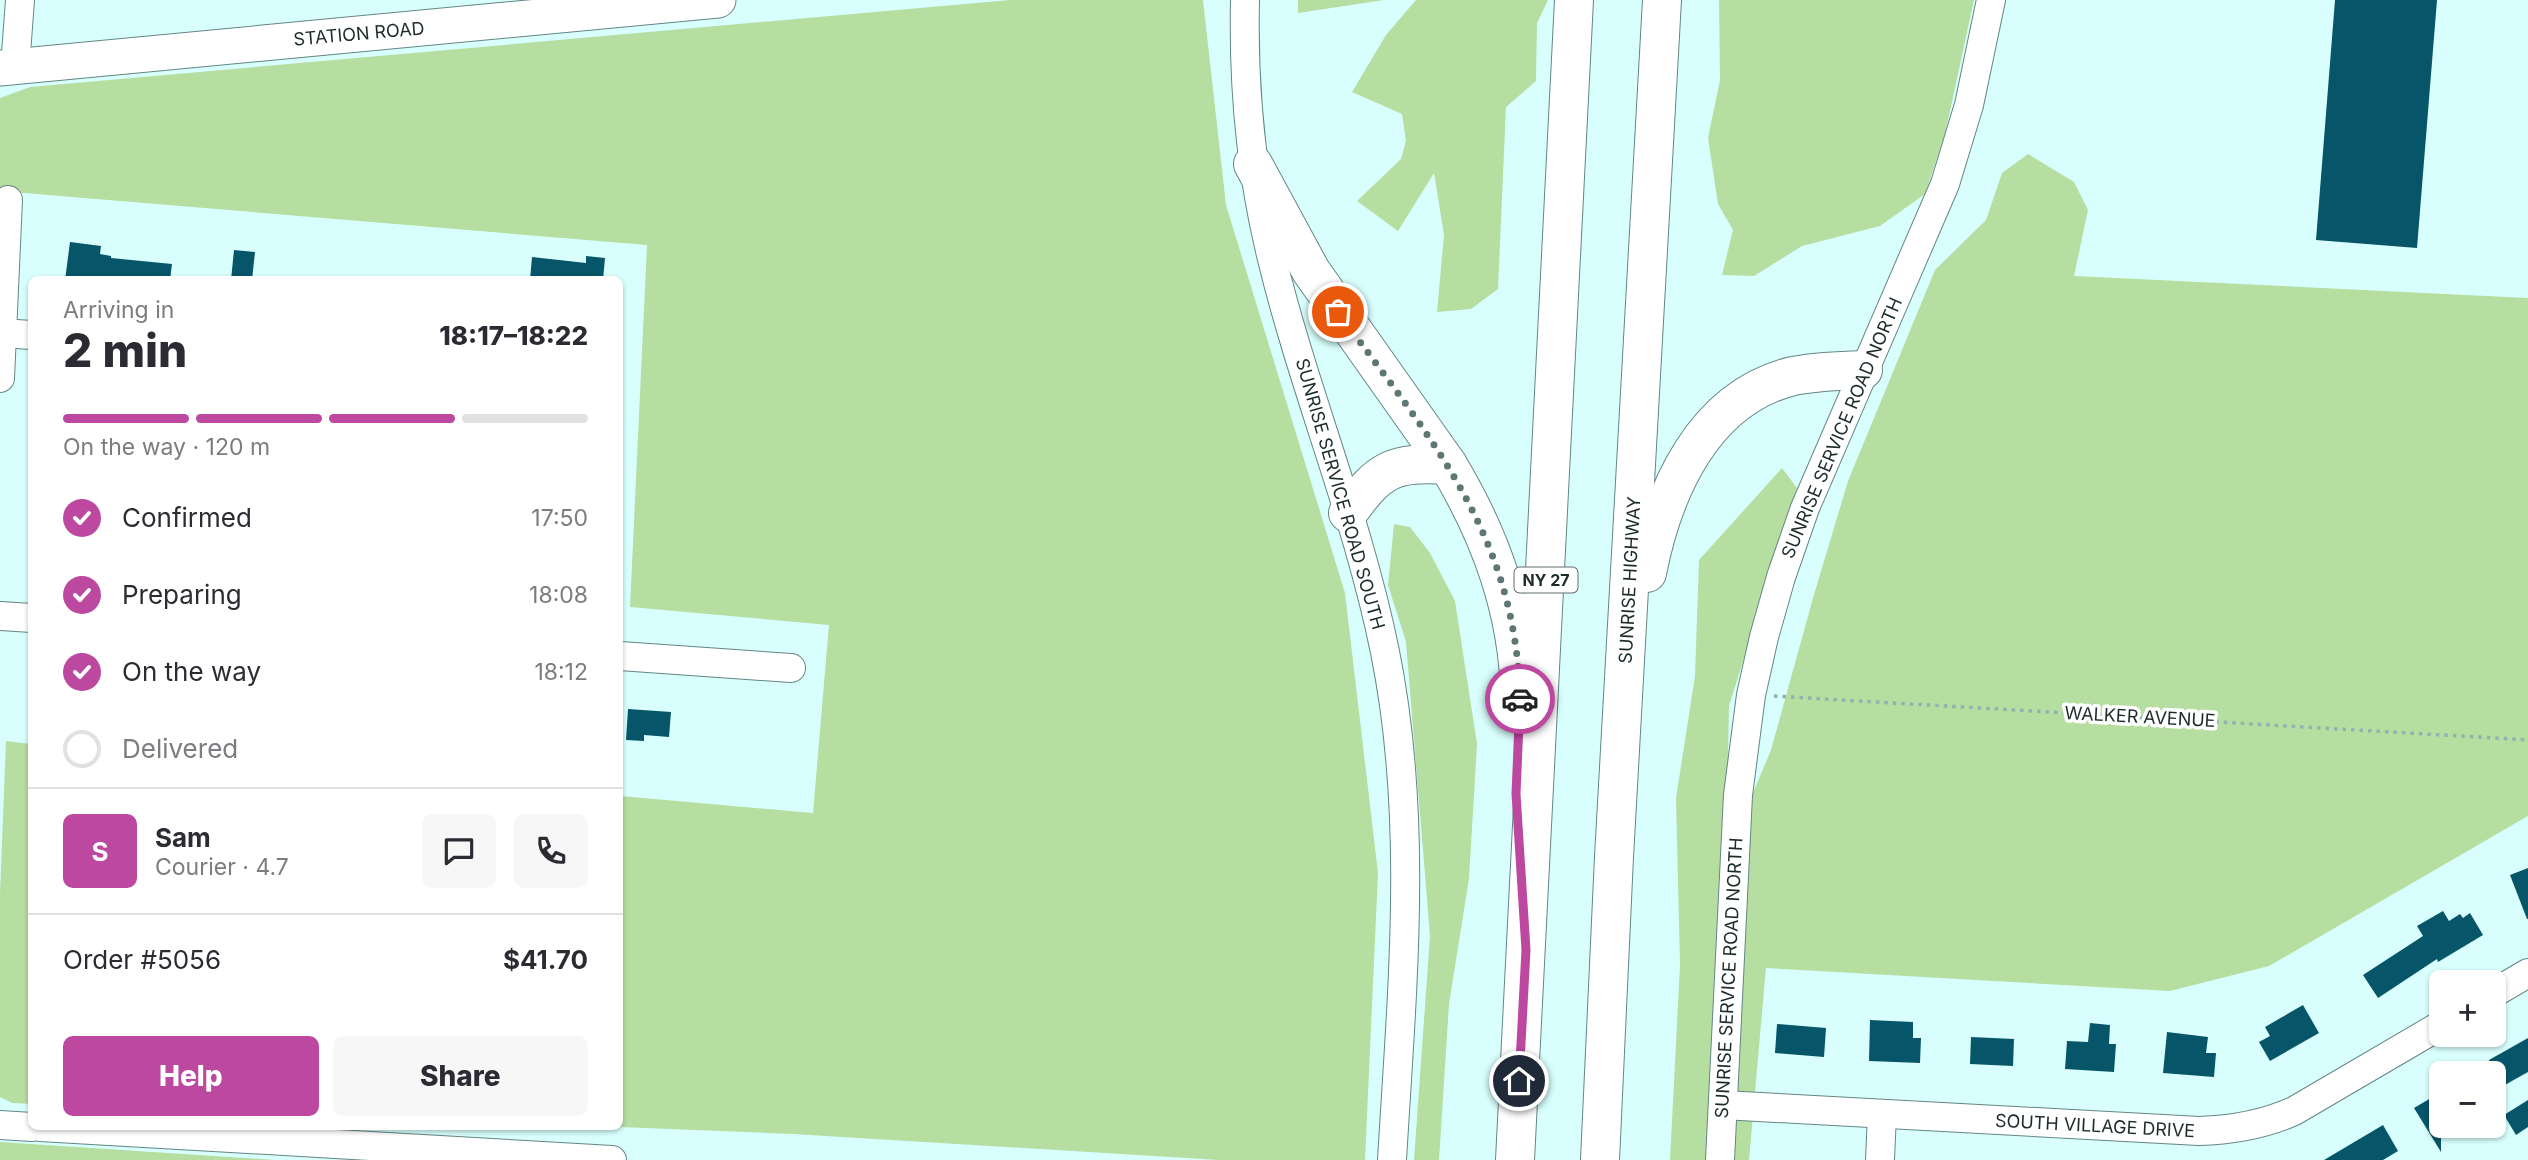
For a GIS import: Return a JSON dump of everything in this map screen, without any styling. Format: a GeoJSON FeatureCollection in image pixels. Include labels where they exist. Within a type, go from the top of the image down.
{"type":"FeatureCollection","features":[{"type":"Feature","properties":{"kind":"highway","name":"NY 27"},"geometry":{"type":"LineString","coordinates":[[1515,1160],[1574,0]]}},
{"type":"Feature","properties":{"kind":"highway","name":"SUNRISE HIGHWAY"},"geometry":{"type":"LineString","coordinates":[[1600,1160],[1614,857],[1662,0]]}},
{"type":"Feature","properties":{"kind":"highway"},"geometry":{"type":"LineString","coordinates":[[1253,164],[1311,271],[1467,497],[1497,565],[1507,596],[1519,671],[1520,749],[1516,794],[1526,950]]}},
{"type":"Feature","properties":{"kind":"highway"},"geometry":{"type":"LineString","coordinates":[[1614,857],[1647,573],[1662,516],[1685,461],[1718,419],[1758,391],[1776,382],[1808,373],[1863,370]]}},
{"type":"Feature","properties":{"kind":"highway"},"geometry":{"type":"LineString","coordinates":[[1349,513],[1365,489],[1393,468],[1423,464],[1448,466]]}},
{"type":"Feature","properties":{"kind":"main road","name":"STATION ROAD"},"geometry":{"type":"LineString","coordinates":[[7,68],[718,0]]}},
{"type":"Feature","properties":{"kind":"street"},"geometry":{"type":"LineString","coordinates":[[7,68],[20,0]]}},
{"type":"Feature","properties":{"kind":"street","name":"SUNRISE SERVICE ROAD SOUTH"},"geometry":{"type":"LineString","coordinates":[[1245,0],[1247,91],[1253,164],[1271,258],[1369,583],[1385,652],[1401,762],[1404,798],[1405,949],[1392,1160]]}},
{"type":"Feature","properties":{"kind":"street","name":"SUNRISE SERVICE ROAD NORTH"},"geometry":{"type":"LineString","coordinates":[[1720,1160],[1738,794],[1751,695],[1781,577],[1805,508],[1945,184],[1969,105],[1991,0]]}},
{"type":"Feature","properties":{"kind":"street"},"geometry":{"type":"LineString","coordinates":[[0,378],[8,200]]}},
{"type":"Feature","properties":{"kind":"street"},"geometry":{"type":"LineString","coordinates":[[1,333],[28,335]]}},
{"type":"Feature","properties":{"kind":"street"},"geometry":{"type":"LineString","coordinates":[[0,616],[28,618]]}},
{"type":"Feature","properties":{"kind":"street"},"geometry":{"type":"LineString","coordinates":[[623,656],[791,668]]}},
{"type":"Feature","properties":{"kind":"street"},"geometry":{"type":"LineString","coordinates":[[2506,986],[2528,973]]}},
{"type":"Feature","properties":{"kind":"street","name":"SOUTH VILLAGE DRIVE"},"geometry":{"type":"LineString","coordinates":[[1723,1105],[2199,1132],[2237,1129],[2273,1120],[2294,1111],[2429,1032]]}},
{"type":"Feature","properties":{"kind":"street"},"geometry":{"type":"LineString","coordinates":[[1880,1160],[1882,1114]]}},
{"type":"Feature","properties":{"kind":"street"},"geometry":{"type":"LineString","coordinates":[[0,1125],[28,1126]]}},
{"type":"Feature","properties":{"kind":"street"},"geometry":{"type":"LineString","coordinates":[[92,1130],[612,1160]]}},
{"type":"Feature","properties":{"kind":"path","name":"WALKER AVENUE"},"geometry":{"type":"LineString","coordinates":[[1751,695],[2528,740]]}},
{"type":"Feature","properties":{"kind":"green space"},"geometry":{"type":"Polygon","coordinates":[[[1010,0],[1203,0],[1226,205],[1345,593],[1378,873],[1365,1160],[1219,1160],[793,1134],[623,1127],[623,796],[813,813],[829,625],[630,607],[647,245],[0,191],[0,98],[30,87],[1010,0]]]}},
{"type":"Feature","properties":{"kind":"green space"},"geometry":{"type":"Polygon","coordinates":[[[1298,0],[1384,0],[1298,13],[1298,0]]]}},
{"type":"Feature","properties":{"kind":"green space"},"geometry":{"type":"Polygon","coordinates":[[[1416,0],[1548,0],[1537,23],[1536,81],[1506,107],[1498,289],[1471,309],[1437,312],[1444,235],[1434,173],[1398,231],[1357,201],[1401,159],[1406,141],[1402,114],[1352,92],[1386,35],[1416,0]]]}},
{"type":"Feature","properties":{"kind":"green space"},"geometry":{"type":"Polygon","coordinates":[[[1719,0],[1974,0],[1945,134],[1925,194],[1880,226],[1802,246],[1754,276],[1722,275],[1733,230],[1718,204],[1708,138],[1720,80],[1719,0]]]}},
{"type":"Feature","properties":{"kind":"green space"},"geometry":{"type":"Polygon","coordinates":[[[2028,154],[2074,182],[2088,210],[2074,276],[2528,298],[2528,816],[2269,966],[2170,991],[1766,968],[1749,1160],[1670,1160],[1680,965],[1676,798],[1695,676],[1699,560],[1782,468],[1797,488],[1729,706],[1726,857],[1771,750],[1848,481],[1935,270],[1986,220],[2002,173],[2028,154]]]}},
{"type":"Feature","properties":{"kind":"green space"},"geometry":{"type":"Polygon","coordinates":[[[1394,524],[1410,527],[1430,553],[1455,601],[1477,744],[1469,879],[1449,1004],[1439,1160],[1414,1160],[1430,936],[1406,642],[1388,585],[1394,524]]]}},
{"type":"Feature","properties":{"kind":"green space"},"geometry":{"type":"Polygon","coordinates":[[[6,741],[28,744],[28,1104],[12,1103],[0,1097],[0,894],[6,741]]]}},
{"type":"Feature","properties":{"kind":"green space"},"geometry":{"type":"Polygon","coordinates":[[[0,1142],[276,1160],[0,1160],[0,1142]]]}},
{"type":"Feature","properties":{"kind":"building"},"geometry":{"type":"Polygon","coordinates":[[[2335,0],[2437,0],[2417,248],[2316,240],[2335,0]]]}},
{"type":"Feature","properties":{"kind":"building"},"geometry":{"type":"Polygon","coordinates":[[[70,242],[101,246],[100,254],[111,258],[172,264],[170,276],[66,276],[70,242]]]}},
{"type":"Feature","properties":{"kind":"building"},"geometry":{"type":"Polygon","coordinates":[[[234,250],[255,252],[252,276],[231,276],[234,250]]]}},
{"type":"Feature","properties":{"kind":"building"},"geometry":{"type":"Polygon","coordinates":[[[586,256],[605,258],[603,276],[530,276],[532,257],[586,263],[586,256]]]}},
{"type":"Feature","properties":{"kind":"building"},"geometry":{"type":"Polygon","coordinates":[[[628,709],[671,712],[669,737],[644,735],[644,741],[626,740],[628,709]]]}},
{"type":"Feature","properties":{"kind":"building"},"geometry":{"type":"Polygon","coordinates":[[[2528,868],[2528,919],[2527,919],[2510,875],[2528,868]]]}},
{"type":"Feature","properties":{"kind":"building"},"geometry":{"type":"Polygon","coordinates":[[[2443,911],[2449,921],[2460,914],[2463,918],[2470,913],[2483,935],[2438,962],[2437,959],[2378,998],[2363,975],[2423,936],[2417,926],[2443,911]]]}},
{"type":"Feature","properties":{"kind":"building"},"geometry":{"type":"Polygon","coordinates":[[[2303,1005],[2319,1033],[2270,1061],[2259,1042],[2270,1036],[2265,1027],[2303,1005]]]}},
{"type":"Feature","properties":{"kind":"building"},"geometry":{"type":"Polygon","coordinates":[[[1870,1020],[1913,1022],[1913,1038],[1921,1038],[1920,1063],[1869,1061],[1870,1020]]]}},
{"type":"Feature","properties":{"kind":"building"},"geometry":{"type":"Polygon","coordinates":[[[2090,1023],[2110,1025],[2109,1044],[2116,1044],[2114,1072],[2065,1069],[2067,1041],[2088,1042],[2090,1023]]]}},
{"type":"Feature","properties":{"kind":"building"},"geometry":{"type":"Polygon","coordinates":[[[1777,1024],[1826,1028],[1824,1057],[1775,1053],[1777,1024]]]}},
{"type":"Feature","properties":{"kind":"building"},"geometry":{"type":"Polygon","coordinates":[[[2167,1032],[2208,1037],[2206,1053],[2216,1053],[2214,1077],[2163,1073],[2167,1032]]]}},
{"type":"Feature","properties":{"kind":"building"},"geometry":{"type":"Polygon","coordinates":[[[1971,1037],[2014,1039],[2013,1066],[1970,1064],[1971,1037]]]}},
{"type":"Feature","properties":{"kind":"building"},"geometry":{"type":"Polygon","coordinates":[[[2528,1038],[2528,1072],[2506,1084],[2506,1061],[2489,1060],[2528,1038]]]}},
{"type":"Feature","properties":{"kind":"building"},"geometry":{"type":"Polygon","coordinates":[[[2429,1099],[2429,1132],[2414,1108],[2429,1099]]]}},
{"type":"Feature","properties":{"kind":"building"},"geometry":{"type":"Polygon","coordinates":[[[2528,1100],[2528,1127],[2516,1135],[2506,1114],[2528,1100]]]}},
{"type":"Feature","properties":{"kind":"building"},"geometry":{"type":"Polygon","coordinates":[[[2383,1125],[2398,1151],[2383,1160],[2324,1160],[2383,1125]]]}},
{"type":"Feature","properties":{"kind":"building"},"geometry":{"type":"Polygon","coordinates":[[[2432,1138],[2441,1138],[2441,1152],[2432,1138]]]}},
{"type":"Feature","properties":{"kind":"way so far"},"geometry":{"type":"LineString","coordinates":[[1338,312],[1425,432],[1467,497],[1497,565],[1507,596],[1519,671],[1520,699]]}},
{"type":"Feature","properties":{"kind":"route"},"geometry":{"type":"LineString","coordinates":[[1519,1081],[1526,950],[1516,794],[1520,749],[1520,699]]}}]}
